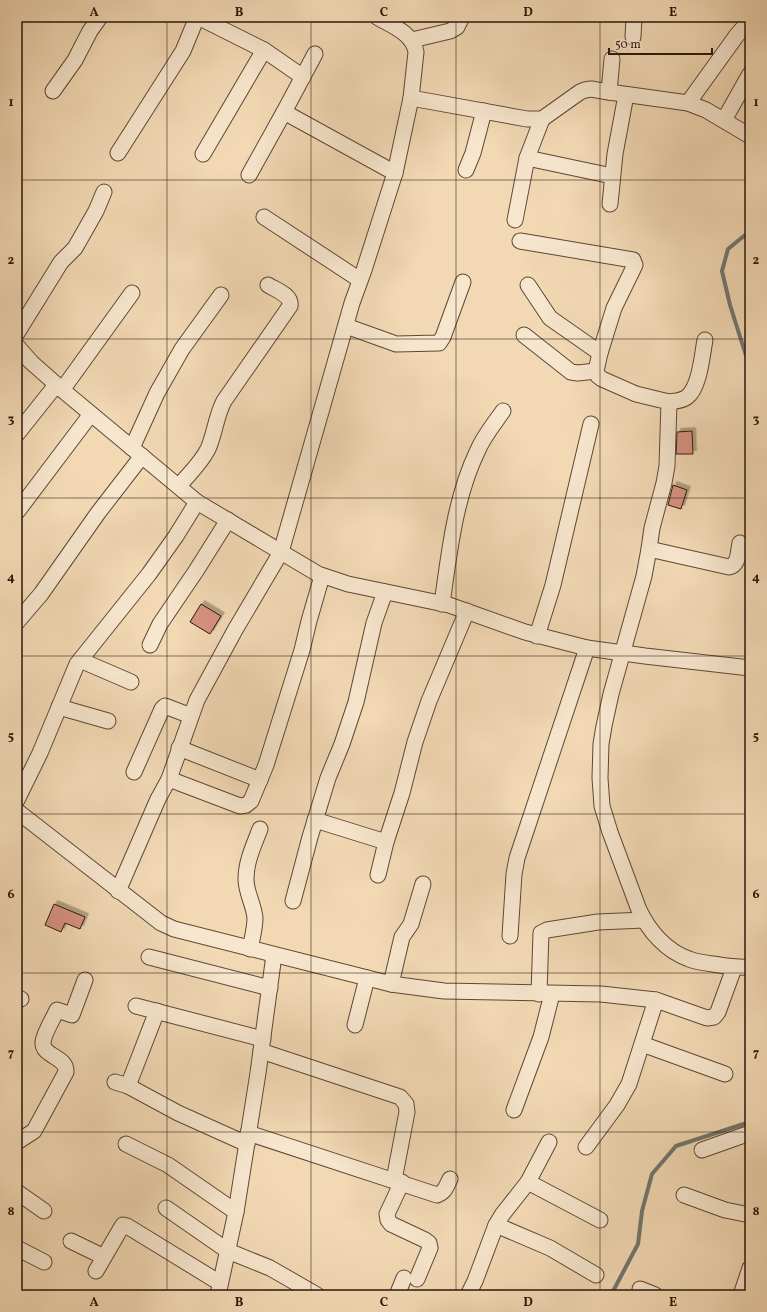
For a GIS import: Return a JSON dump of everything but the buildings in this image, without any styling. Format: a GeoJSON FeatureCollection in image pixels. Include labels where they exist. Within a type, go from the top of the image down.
{"type":"FeatureCollection","features":[{"type":"Feature","properties":{"kind":"street"},"geometry":{"type":"LineString","coordinates":[[53,91],[75,60],[90,31],[100,17]]}},
{"type":"Feature","properties":{"kind":"street"},"geometry":{"type":"LineString","coordinates":[[118,153],[183,51],[197,17],[264,50],[303,77]]}},
{"type":"Feature","properties":{"kind":"street"},"geometry":{"type":"LineString","coordinates":[[118,891],[158,799],[169,779],[197,700],[231,637],[281,552],[352,303],[395,173],[411,98],[416,52],[412,40],[408,36],[378,17]]}},
{"type":"Feature","properties":{"kind":"street"},"geometry":{"type":"LineString","coordinates":[[412,40],[450,31],[457,27],[462,17]]}},
{"type":"Feature","properties":{"kind":"street"},"geometry":{"type":"LineString","coordinates":[[633,37],[634,17]]}},
{"type":"Feature","properties":{"kind":"street"},"geometry":{"type":"LineString","coordinates":[[688,103],[737,35],[750,20]]}},
{"type":"Feature","properties":{"kind":"street"},"geometry":{"type":"LineString","coordinates":[[203,154],[264,50]]}},
{"type":"Feature","properties":{"kind":"street"},"geometry":{"type":"LineString","coordinates":[[249,175],[315,54]]}},
{"type":"Feature","properties":{"kind":"street"},"geometry":{"type":"LineString","coordinates":[[609,92],[612,58]]}},
{"type":"Feature","properties":{"kind":"street"},"geometry":{"type":"LineString","coordinates":[[724,120],[750,74]]}},
{"type":"Feature","properties":{"kind":"street"},"geometry":{"type":"LineString","coordinates":[[411,98],[528,119],[542,119],[585,90],[591,89],[688,103],[706,110],[750,136]]}},
{"type":"Feature","properties":{"kind":"street"},"geometry":{"type":"LineString","coordinates":[[610,204],[615,154],[626,94]]}},
{"type":"Feature","properties":{"kind":"street"},"geometry":{"type":"LineString","coordinates":[[466,170],[473,153],[484,111]]}},
{"type":"Feature","properties":{"kind":"street"},"geometry":{"type":"LineString","coordinates":[[284,112],[395,173]]}},
{"type":"Feature","properties":{"kind":"street"},"geometry":{"type":"LineString","coordinates":[[515,220],[527,158],[542,119]]}},
{"type":"Feature","properties":{"kind":"street"},"geometry":{"type":"LineString","coordinates":[[527,158],[612,176]]}},
{"type":"Feature","properties":{"kind":"street"},"geometry":{"type":"LineString","coordinates":[[17,333],[61,262],[75,248],[96,211],[104,192]]}},
{"type":"Feature","properties":{"kind":"street"},"geometry":{"type":"LineString","coordinates":[[264,217],[360,280]]}},
{"type":"Feature","properties":{"kind":"street"},"geometry":{"type":"LineString","coordinates":[[520,241],[633,260],[635,262],[635,265],[614,308],[600,353],[596,371],[598,376],[602,379],[636,394],[669,402],[679,401],[687,397],[696,386],[705,340]]}},
{"type":"Feature","properties":{"kind":"street"},"geometry":{"type":"LineString","coordinates":[[346,326],[396,344],[439,343],[443,337],[463,282]]}},
{"type":"Feature","properties":{"kind":"street"},"geometry":{"type":"LineString","coordinates":[[179,486],[202,459],[208,447],[216,417],[224,401],[290,306],[291,302],[288,298],[268,285]]}},
{"type":"Feature","properties":{"kind":"street"},"geometry":{"type":"LineString","coordinates":[[528,285],[550,318],[600,353]]}},
{"type":"Feature","properties":{"kind":"street"},"geometry":{"type":"LineString","coordinates":[[17,434],[59,388],[132,293]]}},
{"type":"Feature","properties":{"kind":"street"},"geometry":{"type":"LineString","coordinates":[[17,622],[41,594],[98,514],[137,452],[157,393],[182,349],[221,295]]}},
{"type":"Feature","properties":{"kind":"street"},"geometry":{"type":"LineString","coordinates":[[524,335],[571,372],[578,373],[596,371]]}},
{"type":"Feature","properties":{"kind":"street"},"geometry":{"type":"LineString","coordinates":[[17,346],[31,362],[59,388],[198,502],[294,561],[322,576],[348,584],[442,604],[467,611],[537,636],[587,648],[750,668]]}},
{"type":"Feature","properties":{"kind":"street"},"geometry":{"type":"LineString","coordinates":[[669,402],[667,466],[664,483],[652,528],[649,549],[635,610],[611,694],[604,726],[600,778],[602,806],[639,910],[644,920],[658,938],[676,953],[690,960],[734,968],[750,967]]}},
{"type":"Feature","properties":{"kind":"street"},"geometry":{"type":"LineString","coordinates":[[442,604],[453,526],[465,484],[476,452],[503,411]]}},
{"type":"Feature","properties":{"kind":"street"},"geometry":{"type":"LineString","coordinates":[[17,512],[91,414]]}},
{"type":"Feature","properties":{"kind":"street"},"geometry":{"type":"LineString","coordinates":[[537,636],[553,585],[591,424]]}},
{"type":"Feature","properties":{"kind":"street"},"geometry":{"type":"LineString","coordinates":[[17,800],[40,753],[80,660],[149,574],[198,502]]}},
{"type":"Feature","properties":{"kind":"street"},"geometry":{"type":"LineString","coordinates":[[150,645],[160,624],[228,520]]}},
{"type":"Feature","properties":{"kind":"street"},"geometry":{"type":"LineString","coordinates":[[649,549],[729,567],[734,566],[736,563],[740,543]]}},
{"type":"Feature","properties":{"kind":"street"},"geometry":{"type":"LineString","coordinates":[[169,779],[240,806],[246,805],[251,801],[266,765],[302,650],[322,576]]}},
{"type":"Feature","properties":{"kind":"street"},"geometry":{"type":"LineString","coordinates":[[293,901],[328,778],[342,744],[356,702],[374,623],[385,592]]}},
{"type":"Feature","properties":{"kind":"street"},"geometry":{"type":"LineString","coordinates":[[378,875],[415,742],[429,701],[467,611]]}},
{"type":"Feature","properties":{"kind":"street"},"geometry":{"type":"LineString","coordinates":[[510,936],[514,874],[517,858],[587,648]]}},
{"type":"Feature","properties":{"kind":"street"},"geometry":{"type":"LineString","coordinates":[[80,660],[130,682]]}},
{"type":"Feature","properties":{"kind":"street"},"geometry":{"type":"LineString","coordinates":[[134,772],[162,709],[165,706],[191,716]]}},
{"type":"Feature","properties":{"kind":"street"},"geometry":{"type":"LineString","coordinates":[[59,707],[108,722]]}},
{"type":"Feature","properties":{"kind":"street"},"geometry":{"type":"LineString","coordinates":[[179,748],[260,780]]}},
{"type":"Feature","properties":{"kind":"street"},"geometry":{"type":"LineString","coordinates":[[17,811],[161,923],[174,929],[391,984],[444,991],[601,994],[656,1000],[707,1018],[714,1017],[718,1012],[734,968]]}},
{"type":"Feature","properties":{"kind":"street"},"geometry":{"type":"LineString","coordinates":[[315,820],[386,842]]}},
{"type":"Feature","properties":{"kind":"street"},"geometry":{"type":"LineString","coordinates":[[250,949],[255,917],[247,893],[247,867],[260,829]]}},
{"type":"Feature","properties":{"kind":"street"},"geometry":{"type":"LineString","coordinates":[[391,984],[402,938],[409,928],[423,884]]}},
{"type":"Feature","properties":{"kind":"street"},"geometry":{"type":"LineString","coordinates":[[514,1110],[541,1037],[545,994],[541,933],[547,930],[598,922],[644,920]]}},
{"type":"Feature","properties":{"kind":"street"},"geometry":{"type":"LineString","coordinates":[[96,1271],[124,1225],[219,1289],[236,1212],[262,1045],[274,955]]}},
{"type":"Feature","properties":{"kind":"street"},"geometry":{"type":"LineString","coordinates":[[149,957],[270,988]]}},
{"type":"Feature","properties":{"kind":"street"},"geometry":{"type":"LineString","coordinates":[[354,1025],[366,978]]}},
{"type":"Feature","properties":{"kind":"street"},"geometry":{"type":"LineString","coordinates":[[17,1142],[34,1131],[66,1072],[64,1063],[46,1051],[43,1047],[43,1040],[57,1010],[72,1015],[85,980]]}},
{"type":"Feature","properties":{"kind":"street"},"geometry":{"type":"LineString","coordinates":[[586,1148],[617,1105],[629,1084],[656,1000]]}},
{"type":"Feature","properties":{"kind":"street"},"geometry":{"type":"LineString","coordinates":[[136,1006],[157,1011],[262,1045],[400,1097],[406,1104],[407,1112],[398,1181],[387,1214],[388,1220],[391,1224],[425,1240],[429,1244],[430,1248],[411,1278],[397,1295]]}},
{"type":"Feature","properties":{"kind":"street"},"geometry":{"type":"LineString","coordinates":[[157,1011],[122,1084],[184,1116],[248,1138],[398,1181],[436,1194],[442,1193],[450,1179]]}},
{"type":"Feature","properties":{"kind":"street"},"geometry":{"type":"LineString","coordinates":[[642,1044],[725,1074]]}},
{"type":"Feature","properties":{"kind":"street"},"geometry":{"type":"LineString","coordinates":[[702,1150],[750,1133]]}},
{"type":"Feature","properties":{"kind":"street"},"geometry":{"type":"LineString","coordinates":[[468,1295],[475,1281],[496,1225],[528,1182],[550,1142]]}},
{"type":"Feature","properties":{"kind":"street"},"geometry":{"type":"LineString","coordinates":[[126,1144],[168,1166],[236,1212]]}},
{"type":"Feature","properties":{"kind":"street"},"geometry":{"type":"LineString","coordinates":[[528,1182],[600,1220]]}},
{"type":"Feature","properties":{"kind":"street"},"geometry":{"type":"LineString","coordinates":[[17,1192],[44,1211]]}},
{"type":"Feature","properties":{"kind":"street"},"geometry":{"type":"LineString","coordinates":[[684,1195],[724,1210],[750,1215]]}},
{"type":"Feature","properties":{"kind":"street"},"geometry":{"type":"LineString","coordinates":[[166,1208],[228,1251],[270,1268],[317,1295]]}},
{"type":"Feature","properties":{"kind":"street"},"geometry":{"type":"LineString","coordinates":[[496,1225],[550,1248],[596,1275]]}},
{"type":"Feature","properties":{"kind":"street"},"geometry":{"type":"LineString","coordinates":[[70,1241],[104,1257]]}},
{"type":"Feature","properties":{"kind":"street"},"geometry":{"type":"LineString","coordinates":[[17,1248],[44,1262]]}},
{"type":"Feature","properties":{"kind":"street"},"geometry":{"type":"LineString","coordinates":[[741,1295],[750,1268]]}},
{"type":"Feature","properties":{"kind":"street"},"geometry":{"type":"LineString","coordinates":[[640,1289],[655,1295]]}},
{"type":"Feature","properties":{"kind":"waterway"},"geometry":{"type":"LineString","coordinates":[[750,231],[728,249],[722,271],[730,305],[749,365],[750,411]]}},
{"type":"Feature","properties":{"kind":"waterway"},"geometry":{"type":"LineString","coordinates":[[611,1295],[638,1244],[642,1211],[652,1174],[676,1146],[750,1122]]}}]}
